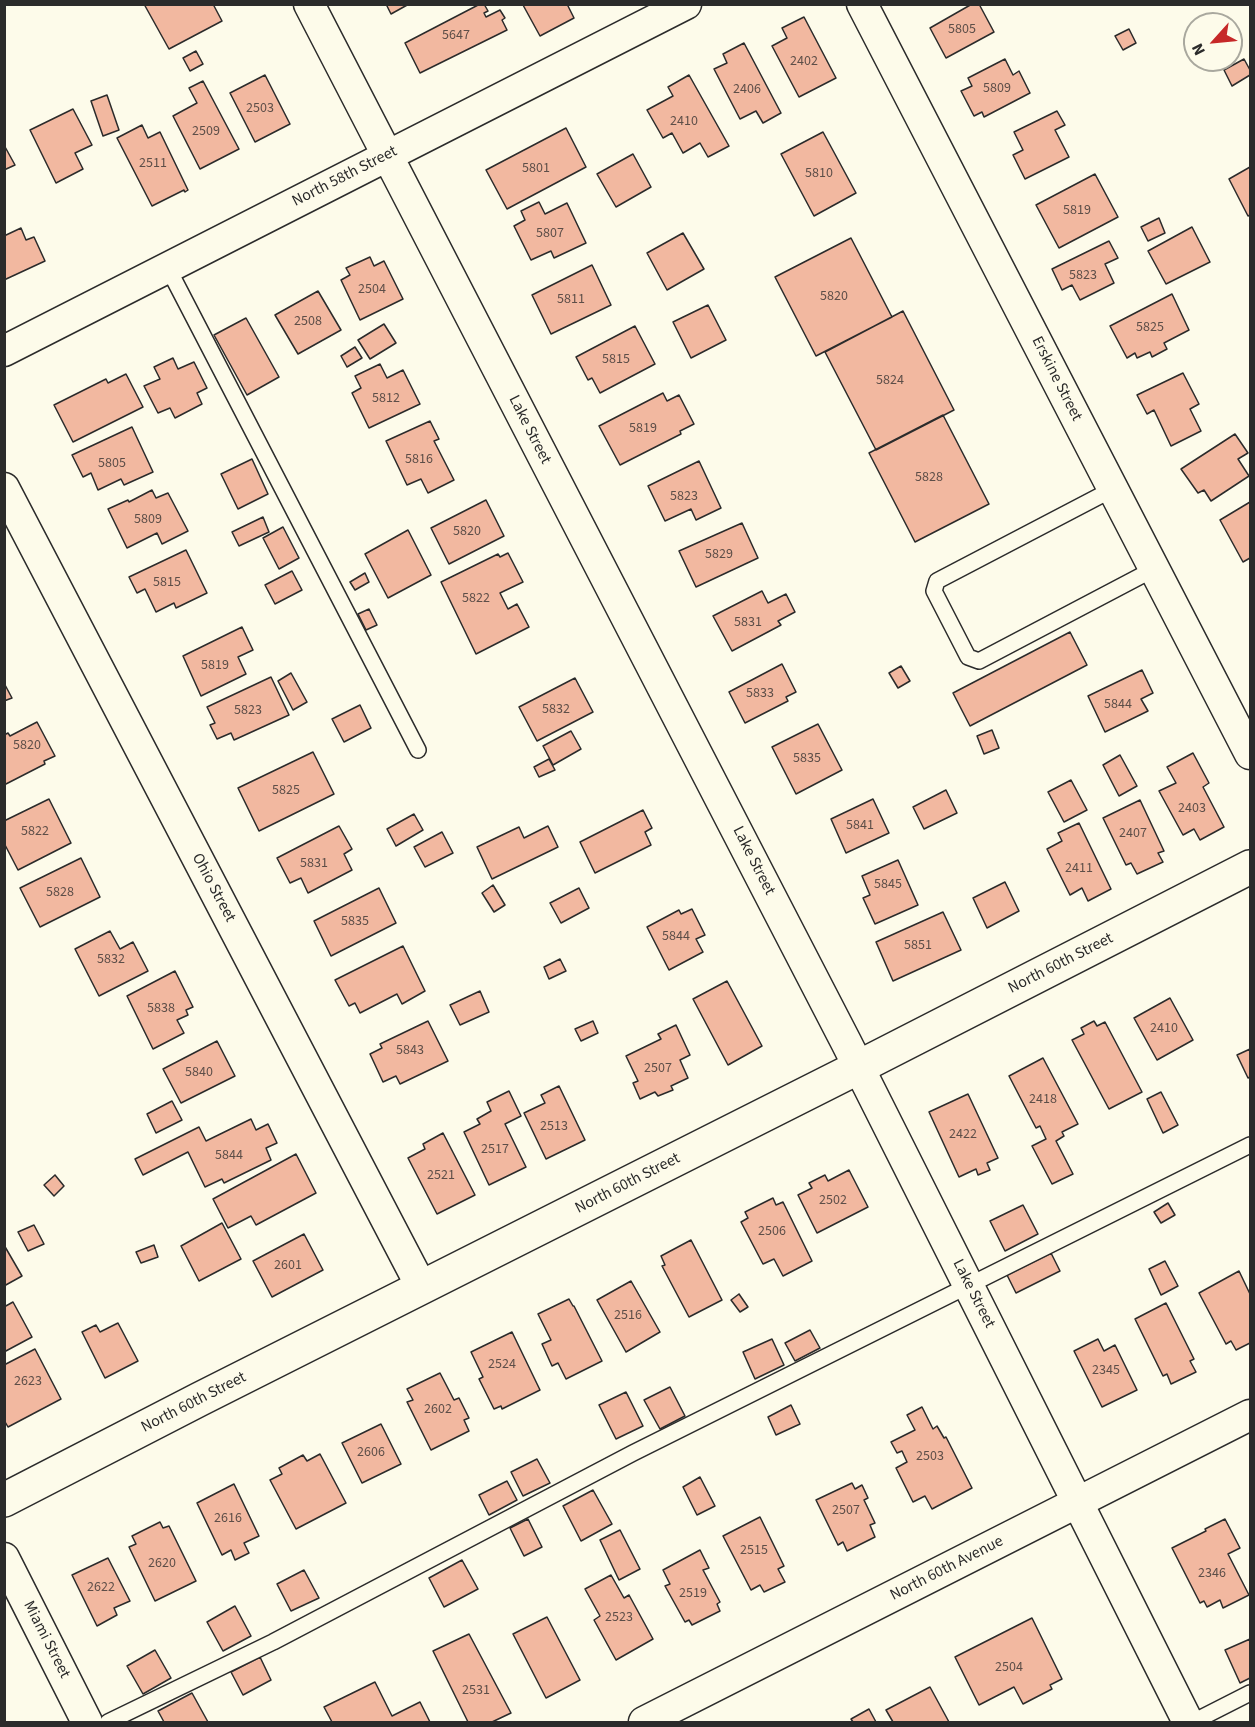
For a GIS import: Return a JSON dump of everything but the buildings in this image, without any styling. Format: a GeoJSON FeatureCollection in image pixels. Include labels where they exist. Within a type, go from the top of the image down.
{"type":"FeatureCollection","features":[{"type":"Feature","properties":{"kind":"street","name":"Lake Street"},"geometry":{"type":"LineString","coordinates":[[309,4],[859,1067],[1188,1722]]}},
{"type":"Feature","properties":{"kind":"street","name":"North 58th Street"},"geometry":{"type":"LineString","coordinates":[[4,351],[686,4]]}},
{"type":"Feature","properties":{"kind":"street","name":"Erskine Street"},"geometry":{"type":"LineString","coordinates":[[862,4],[1251,754]]}},
{"type":"Feature","properties":{"kind":"street","name":"Ohio Street"},"geometry":{"type":"LineString","coordinates":[[4,488],[422,1288]]}},
{"type":"Feature","properties":{"kind":"street","name":"North 60th Street"},"geometry":{"type":"LineString","coordinates":[[4,1500],[1251,867]]}},
{"type":"Feature","properties":{"kind":"street","name":"North 60th Avenue"},"geometry":{"type":"LineString","coordinates":[[644,1722],[1251,1415]]}},
{"type":"Feature","properties":{"kind":"street","name":"Miami Street"},"geometry":{"type":"LineString","coordinates":[[4,1558],[87,1722]]}},
{"type":"Feature","properties":{"kind":"lane"},"geometry":{"type":"LineString","coordinates":[[168,268],[417,750]]}},
{"type":"Feature","properties":{"kind":"lane"},"geometry":{"type":"LineString","coordinates":[[1113,489],[938,580],[934,591],[939,601],[968,657],[979,661],[1154,569]]}},
{"type":"Feature","properties":{"kind":"lane"},"geometry":{"type":"LineString","coordinates":[[108,1722],[273,1642],[644,1448],[968,1284],[1251,1145]]}},
{"type":"Feature","properties":{"kind":"lane"},"geometry":{"type":"LineString","coordinates":[[1193,1722],[1251,1693]]}}]}
